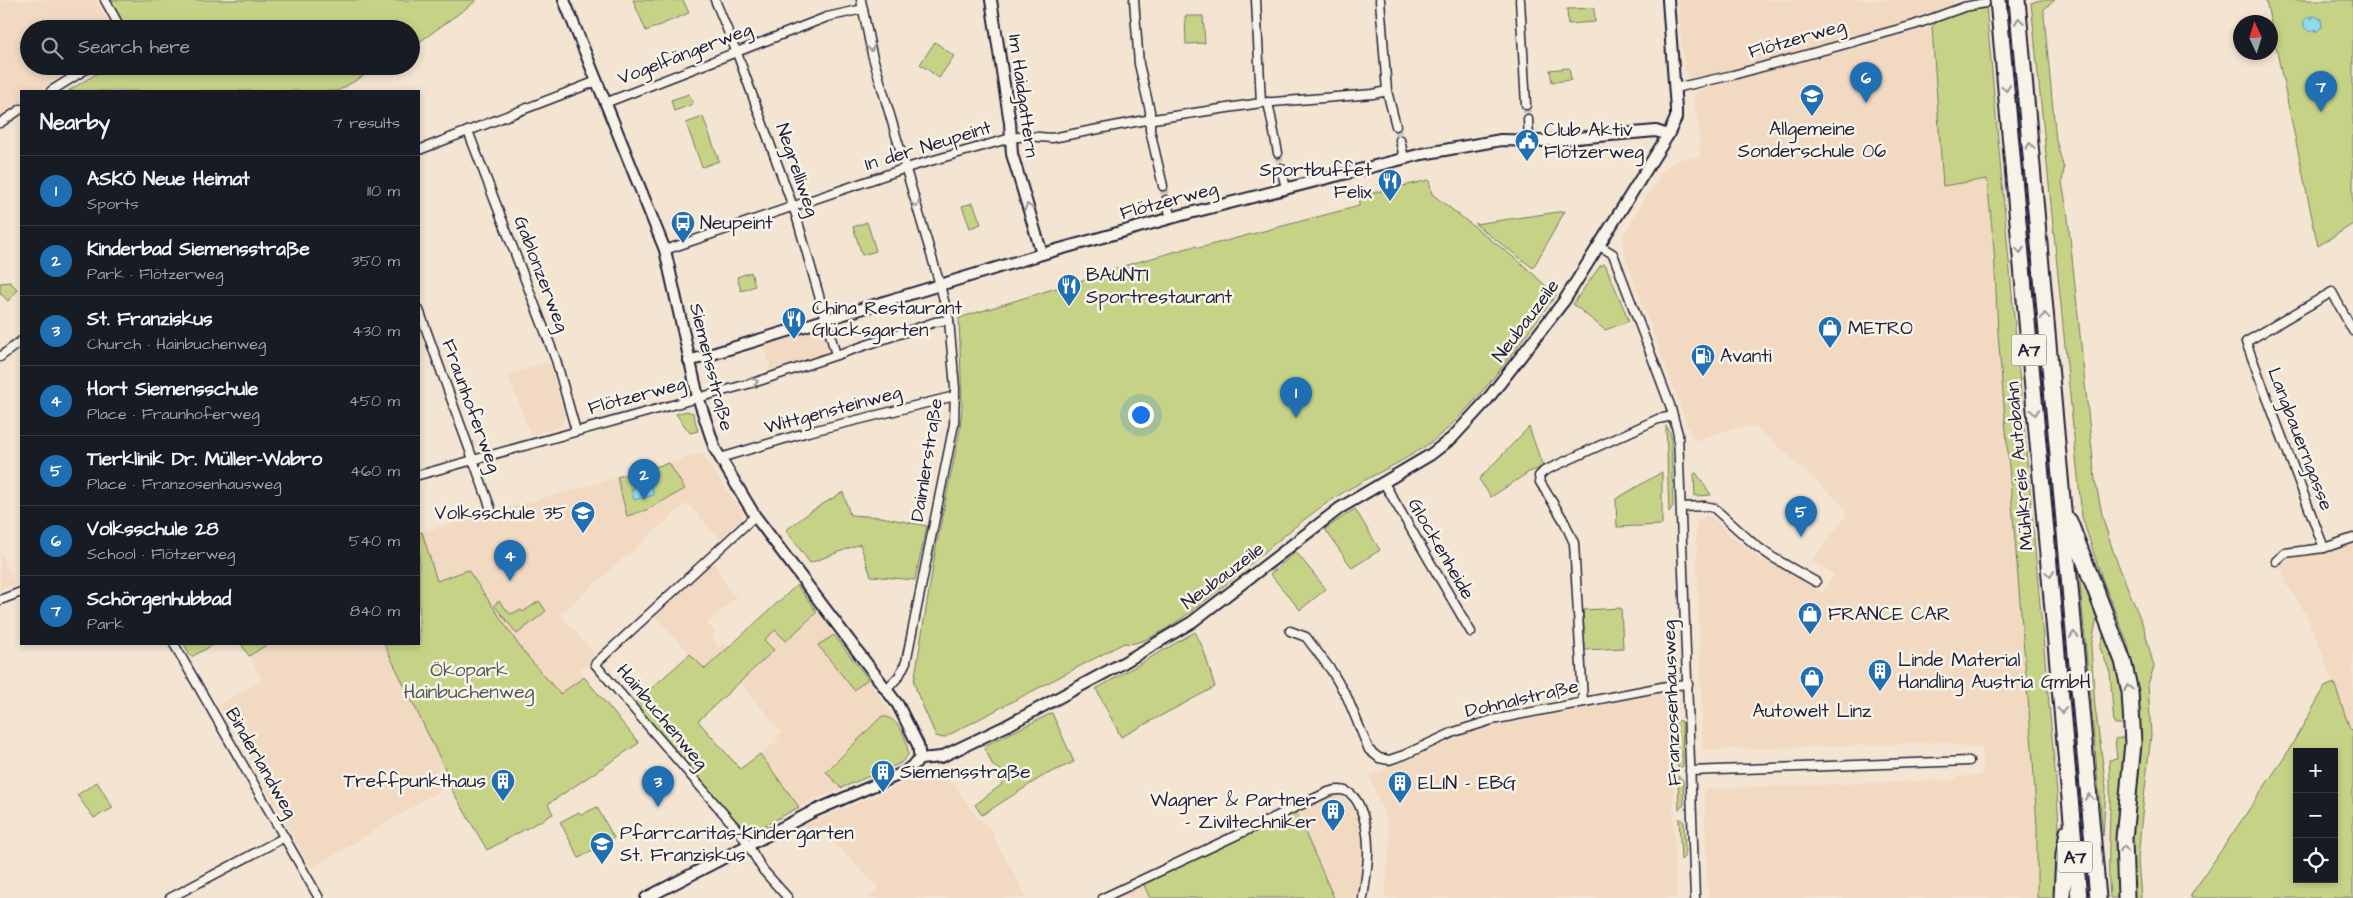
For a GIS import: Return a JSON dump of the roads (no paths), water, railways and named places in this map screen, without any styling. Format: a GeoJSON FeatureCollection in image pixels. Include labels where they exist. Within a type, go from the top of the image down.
{"type":"FeatureCollection","features":[{"type":"Feature","properties":{"kind":"highway","name":"Mühlkreis Autobahn"},"geometry":{"type":"LineString","coordinates":[[2017,0],[2098,898]]}},
{"type":"Feature","properties":{"kind":"highway","name":"Mühlkreis Autobahn"},"geometry":{"type":"LineString","coordinates":[[1991,1],[2079,898]]}},
{"type":"Feature","properties":{"kind":"highway"},"geometry":{"type":"LineString","coordinates":[[2062,504],[2123,661],[2130,692],[2133,743],[2124,839],[2126,898]]}},
{"type":"Feature","properties":{"kind":"highway"},"geometry":{"type":"LineString","coordinates":[[2062,898],[2064,855],[2072,816]]}},
{"type":"Feature","properties":{"kind":"street"},"geometry":{"type":"LineString","coordinates":[[105,0],[116,20]]}},
{"type":"Feature","properties":{"kind":"street","name":"Siemensstraße"},"geometry":{"type":"LineString","coordinates":[[564,0],[664,250],[689,361],[710,438],[755,516],[887,689],[917,741],[920,759]]}},
{"type":"Feature","properties":{"kind":"street","name":"Negrelliweg"},"geometry":{"type":"LineString","coordinates":[[715,0],[737,53],[793,206],[836,355]]}},
{"type":"Feature","properties":{"kind":"street","name":"Daimlerstraße"},"geometry":{"type":"LineString","coordinates":[[861,0],[872,54],[949,320],[955,396],[951,440],[906,662],[899,676],[887,689]]}},
{"type":"Feature","properties":{"kind":"street","name":"Im Haidgattern"},"geometry":{"type":"LineString","coordinates":[[992,0],[1012,154],[1042,254]]}},
{"type":"Feature","properties":{"kind":"street"},"geometry":{"type":"LineString","coordinates":[[1134,0],[1138,53],[1163,186]]}},
{"type":"Feature","properties":{"kind":"street"},"geometry":{"type":"LineString","coordinates":[[1256,0],[1264,103],[1278,153]]}},
{"type":"Feature","properties":{"kind":"street"},"geometry":{"type":"LineString","coordinates":[[1380,0],[1387,91],[1396,126]]}},
{"type":"Feature","properties":{"kind":"street"},"geometry":{"type":"LineString","coordinates":[[1520,0],[1526,105]]}},
{"type":"Feature","properties":{"kind":"street","name":"Neubauzeile"},"geometry":{"type":"LineString","coordinates":[[646,898],[812,812],[906,772],[920,759],[940,757],[1006,726],[1063,696],[1162,640],[1240,587],[1340,508],[1430,455],[1468,421],[1538,336],[1600,246],[1668,135],[1676,118],[1676,109],[1668,0]]}},
{"type":"Feature","properties":{"kind":"street","name":"Flötzerweg"},"geometry":{"type":"LineString","coordinates":[[1675,88],[1734,75],[1914,25],[1964,7],[1991,1]]}},
{"type":"Feature","properties":{"kind":"street","name":"Vogelfängerweg"},"geometry":{"type":"LineString","coordinates":[[605,103],[827,17],[863,9]]}},
{"type":"Feature","properties":{"kind":"street"},"geometry":{"type":"LineString","coordinates":[[53,90],[77,75]]}},
{"type":"Feature","properties":{"kind":"street","name":"Vogelfängerweg"},"geometry":{"type":"LineString","coordinates":[[420,150],[597,81]]}},
{"type":"Feature","properties":{"kind":"street","name":"In der Neupeint"},"geometry":{"type":"LineString","coordinates":[[664,250],[906,168],[1011,138],[1026,136],[1052,138],[1150,120],[1264,103],[1372,94],[1387,91]]}},
{"type":"Feature","properties":{"kind":"street"},"geometry":{"type":"LineString","coordinates":[[0,122],[20,110]]}},
{"type":"Feature","properties":{"kind":"street"},"geometry":{"type":"LineString","coordinates":[[1528,119],[1529,141]]}},
{"type":"Feature","properties":{"kind":"street","name":"Gablonzerweg"},"geometry":{"type":"LineString","coordinates":[[468,131],[556,360],[576,431]]}},
{"type":"Feature","properties":{"kind":"street","name":"Flötzerweg"},"geometry":{"type":"LineString","coordinates":[[689,361],[1042,254],[1171,218],[1404,158],[1501,140],[1529,141],[1656,131],[1668,135]]}},
{"type":"Feature","properties":{"kind":"street"},"geometry":{"type":"LineString","coordinates":[[1400,140],[1404,158]]}},
{"type":"Feature","properties":{"kind":"street"},"geometry":{"type":"LineString","coordinates":[[1281,168],[1286,188]]}},
{"type":"Feature","properties":{"kind":"street"},"geometry":{"type":"LineString","coordinates":[[1166,200],[1171,218]]}},
{"type":"Feature","properties":{"kind":"street","name":"Franzosenhausweg"},"geometry":{"type":"LineString","coordinates":[[1600,246],[1613,254],[1673,416],[1680,450],[1695,898]]}},
{"type":"Feature","properties":{"kind":"street","name":"Langbauerngasse"},"geometry":{"type":"LineString","coordinates":[[2324,548],[2246,342],[2332,292],[2353,331]]}},
{"type":"Feature","properties":{"kind":"street","name":"Fraunhoferweg"},"geometry":{"type":"LineString","coordinates":[[420,313],[492,512]]}},
{"type":"Feature","properties":{"kind":"street","name":"Flötzerweg"},"geometry":{"type":"LineString","coordinates":[[420,475],[760,381],[935,322],[949,320]]}},
{"type":"Feature","properties":{"kind":"street"},"geometry":{"type":"LineString","coordinates":[[0,357],[20,342]]}},
{"type":"Feature","properties":{"kind":"street","name":"Wittgensteinweg"},"geometry":{"type":"LineString","coordinates":[[720,458],[811,431],[955,396]]}},
{"type":"Feature","properties":{"kind":"street"},"geometry":{"type":"LineString","coordinates":[[1583,702],[1574,543],[1564,521],[1540,482],[1539,476],[1544,471],[1658,419],[1673,416]]}},
{"type":"Feature","properties":{"kind":"street","name":"Glockenheide"},"geometry":{"type":"LineString","coordinates":[[1384,483],[1471,632]]}},
{"type":"Feature","properties":{"kind":"street"},"geometry":{"type":"LineString","coordinates":[[1682,508],[1705,506],[1714,508],[1760,549],[1816,582]]}},
{"type":"Feature","properties":{"kind":"street","name":"Hainbuchenweg"},"geometry":{"type":"LineString","coordinates":[[747,844],[742,834],[595,664],[755,516]]}},
{"type":"Feature","properties":{"kind":"street"},"geometry":{"type":"LineString","coordinates":[[2276,561],[2285,553],[2324,548],[2353,538]]}},
{"type":"Feature","properties":{"kind":"street"},"geometry":{"type":"LineString","coordinates":[[0,600],[20,592]]}},
{"type":"Feature","properties":{"kind":"street","name":"Dohnalstraße"},"geometry":{"type":"LineString","coordinates":[[1290,631],[1306,637],[1331,670],[1347,697],[1369,750],[1379,758],[1389,760],[1471,725],[1667,686],[1688,684]]}},
{"type":"Feature","properties":{"kind":"street","name":"Binderlandweg"},"geometry":{"type":"LineString","coordinates":[[175,645],[320,898]]}},
{"type":"Feature","properties":{"kind":"street"},"geometry":{"type":"LineString","coordinates":[[1690,771],[1969,761]]}},
{"type":"Feature","properties":{"kind":"street"},"geometry":{"type":"LineString","coordinates":[[1103,898],[1328,792],[1342,789],[1348,790],[1357,801],[1367,826],[1369,855],[1363,898]]}},
{"type":"Feature","properties":{"kind":"street"},"geometry":{"type":"LineString","coordinates":[[170,898],[285,837]]}},
{"type":"Feature","properties":{"kind":"street"},"geometry":{"type":"LineString","coordinates":[[747,844],[766,874],[788,898]]}},
{"type":"Feature","properties":{"kind":"water"},"geometry":{"type":"Polygon","coordinates":[[[2313,15],[2321,19],[2322,27],[2316,32],[2315,29],[2310,32],[2305,28],[2304,22],[2310,16],[2310,19],[2313,18],[2313,15]]]}},
{"type":"Feature","properties":{"kind":"water"},"geometry":{"type":"Polygon","coordinates":[[[651,484],[654,495],[634,500],[631,489],[651,484]]]}},
{"type":"Feature","properties":{"kind":"tunnel"},"geometry":{"type":"LineString","coordinates":[[1526,105],[1528,119]]}},
{"type":"Feature","properties":{"kind":"tunnel"},"geometry":{"type":"LineString","coordinates":[[1396,126],[1400,140]]}},
{"type":"Feature","properties":{"kind":"tunnel"},"geometry":{"type":"LineString","coordinates":[[1278,153],[1281,168]]}},
{"type":"Feature","properties":{"kind":"tunnel"},"geometry":{"type":"LineString","coordinates":[[1163,186],[1166,200]]}},
{"type":"Feature","properties":{"kind":"place","name":"Volksschule 28"},"geometry":{"type":"Point","coordinates":[1866,103]}},
{"type":"Feature","properties":{"kind":"place","name":"Schörgenhubbad"},"geometry":{"type":"Point","coordinates":[2321,112]}},
{"type":"Feature","properties":{"kind":"place","name":"Allgemeine Sonderschule 06"},"geometry":{"type":"Point","coordinates":[1812,117]}},
{"type":"Feature","properties":{"kind":"place","name":"Club Aktiv Flötzerweg"},"geometry":{"type":"Point","coordinates":[1527,162]}},
{"type":"Feature","properties":{"kind":"place","name":"Sportbuffet Felix"},"geometry":{"type":"Point","coordinates":[1390,202]}},
{"type":"Feature","properties":{"kind":"place","name":"Neupeint"},"geometry":{"type":"Point","coordinates":[683,244]}},
{"type":"Feature","properties":{"kind":"place","name":"BAUNTI Sportrestaurant"},"geometry":{"type":"Point","coordinates":[1069,307]}},
{"type":"Feature","properties":{"kind":"place","name":"China Restaurant Glücksgarten"},"geometry":{"type":"Point","coordinates":[794,340]}},
{"type":"Feature","properties":{"kind":"place","name":"METRO"},"geometry":{"type":"Point","coordinates":[1830,349]}},
{"type":"Feature","properties":{"kind":"place","name":"Avanti"},"geometry":{"type":"Point","coordinates":[1703,377]}},
{"type":"Feature","properties":{"kind":"place","name":"ASKÖ Neue Heimat"},"geometry":{"type":"Point","coordinates":[1296,418]}},
{"type":"Feature","properties":{"kind":"place","name":"Kinderbad Siemensstraße"},"geometry":{"type":"Point","coordinates":[644,500]}},
{"type":"Feature","properties":{"kind":"place","name":"Volksschule 35"},"geometry":{"type":"Point","coordinates":[583,534]}},
{"type":"Feature","properties":{"kind":"place","name":"Tierklinik Dr. Müller-Wabro"},"geometry":{"type":"Point","coordinates":[1801,537]}},
{"type":"Feature","properties":{"kind":"place","name":"Hort Siemensschule"},"geometry":{"type":"Point","coordinates":[510,581]}},
{"type":"Feature","properties":{"kind":"place","name":"FRANCE CAR"},"geometry":{"type":"Point","coordinates":[1810,635]}},
{"type":"Feature","properties":{"kind":"place","name":"Linde Material Handling Austria GmbH"},"geometry":{"type":"Point","coordinates":[1880,692]}},
{"type":"Feature","properties":{"kind":"place","name":"Autowelt Linz"},"geometry":{"type":"Point","coordinates":[1812,699]}},
{"type":"Feature","properties":{"kind":"place","name":"Siemensstraße"},"geometry":{"type":"Point","coordinates":[883,793]}},
{"type":"Feature","properties":{"kind":"place","name":"Treffpunkthaus"},"geometry":{"type":"Point","coordinates":[503,802]}},
{"type":"Feature","properties":{"kind":"place","name":"ELIN - EBG"},"geometry":{"type":"Point","coordinates":[1400,804]}},
{"type":"Feature","properties":{"kind":"place","name":"St. Franziskus"},"geometry":{"type":"Point","coordinates":[658,807]}},
{"type":"Feature","properties":{"kind":"place","name":"Wagner & Partner - Ziviltechniker"},"geometry":{"type":"Point","coordinates":[1333,832]}},
{"type":"Feature","properties":{"kind":"place","name":"Pfarrcaritas-Kindergarten St. Franziskus"},"geometry":{"type":"Point","coordinates":[602,865]}},
{"type":"Feature","properties":{"kind":"park label","name":"Ökopark Hainbuchenweg"},"geometry":{"type":"Point","coordinates":[469,681]}}]}
